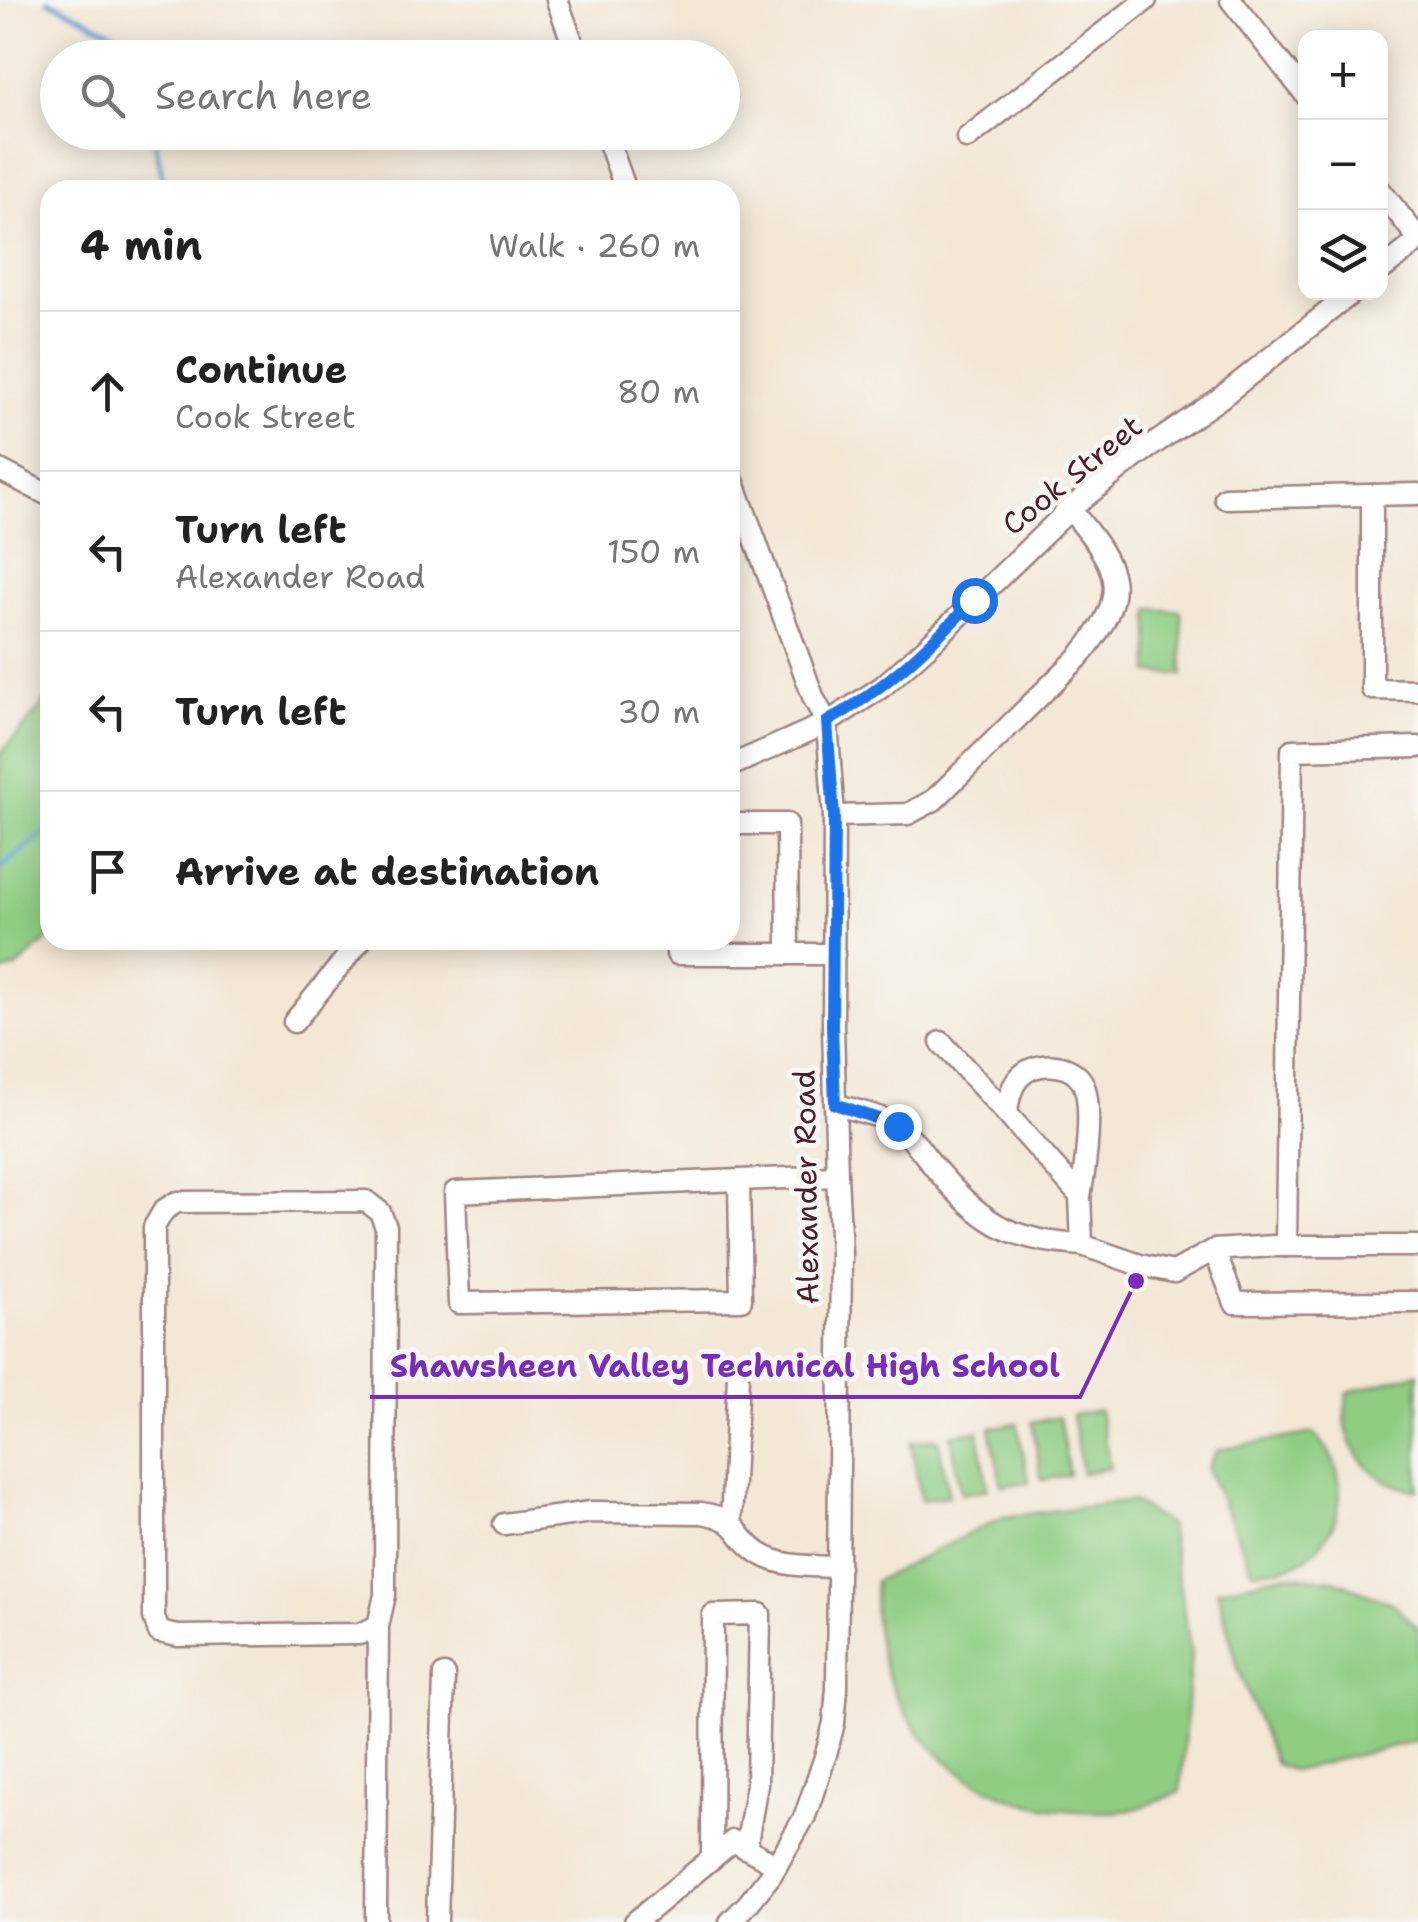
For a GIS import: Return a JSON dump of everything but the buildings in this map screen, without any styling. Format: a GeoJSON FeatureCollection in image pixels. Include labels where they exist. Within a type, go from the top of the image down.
{"type":"FeatureCollection","features":[{"type":"Feature","properties":{"kind":"street"},"geometry":{"type":"LineString","coordinates":[[556,0],[571,40]]}},
{"type":"Feature","properties":{"kind":"street"},"geometry":{"type":"LineString","coordinates":[[967,138],[1146,0]]}},
{"type":"Feature","properties":{"kind":"street"},"geometry":{"type":"LineString","coordinates":[[1231,0],[1298,85]]}},
{"type":"Feature","properties":{"kind":"street"},"geometry":{"type":"LineString","coordinates":[[612,150],[622,180]]}},
{"type":"Feature","properties":{"kind":"street"},"geometry":{"type":"LineString","coordinates":[[1388,200],[1418,239],[1388,263]]}},
{"type":"Feature","properties":{"kind":"street","name":"Cook Street"},"geometry":{"type":"LineString","coordinates":[[740,761],[827,722],[882,687],[1070,509],[1342,300]]}},
{"type":"Feature","properties":{"kind":"street"},"geometry":{"type":"LineString","coordinates":[[0,470],[40,491]]}},
{"type":"Feature","properties":{"kind":"street"},"geometry":{"type":"LineString","coordinates":[[1225,498],[1418,494]]}},
{"type":"Feature","properties":{"kind":"street"},"geometry":{"type":"LineString","coordinates":[[1372,495],[1372,689],[1418,690]]}},
{"type":"Feature","properties":{"kind":"street"},"geometry":{"type":"LineString","coordinates":[[740,499],[814,700],[827,722]]}},
{"type":"Feature","properties":{"kind":"street"},"geometry":{"type":"LineString","coordinates":[[834,816],[908,814],[934,800],[1095,638],[1106,620],[1114,584],[1100,545],[1070,509]]}},
{"type":"Feature","properties":{"kind":"street","name":"Alexander Road"},"geometry":{"type":"LineString","coordinates":[[730,1922],[747,1914],[804,1816],[834,1723],[837,1688],[842,1252],[832,1026],[834,816],[827,722]]}},
{"type":"Feature","properties":{"kind":"street"},"geometry":{"type":"LineString","coordinates":[[1286,1246],[1292,750],[1418,746]]}},
{"type":"Feature","properties":{"kind":"street"},"geometry":{"type":"LineString","coordinates":[[740,824],[787,824],[788,954]]}},
{"type":"Feature","properties":{"kind":"street"},"geometry":{"type":"LineString","coordinates":[[294,1022],[353,950]]}},
{"type":"Feature","properties":{"kind":"street"},"geometry":{"type":"LineString","coordinates":[[677,950],[677,954],[834,954]]}},
{"type":"Feature","properties":{"kind":"street"},"geometry":{"type":"LineString","coordinates":[[941,1042],[1080,1196]]}},
{"type":"Feature","properties":{"kind":"street"},"geometry":{"type":"LineString","coordinates":[[1007,1114],[1009,1095],[1027,1070],[1059,1066],[1080,1078],[1086,1090],[1088,1159],[1080,1196],[1082,1245]]}},
{"type":"Feature","properties":{"kind":"street"},"geometry":{"type":"LineString","coordinates":[[835,1104],[898,1126],[977,1212],[1011,1232],[1045,1242],[1082,1245],[1174,1272],[1214,1250],[1418,1246]]}},
{"type":"Feature","properties":{"kind":"street"},"geometry":{"type":"LineString","coordinates":[[739,1180],[741,1300],[458,1303],[455,1192],[739,1180],[836,1176]]}},
{"type":"Feature","properties":{"kind":"street"},"geometry":{"type":"LineString","coordinates":[[376,1922],[378,1626],[385,1594],[386,1228],[380,1212],[366,1201],[177,1202],[164,1210],[154,1227],[154,1617],[159,1632],[178,1636],[360,1634],[378,1626]]}},
{"type":"Feature","properties":{"kind":"street"},"geometry":{"type":"LineString","coordinates":[[1214,1250],[1235,1302],[1418,1302]]}},
{"type":"Feature","properties":{"kind":"street"},"geometry":{"type":"LineString","coordinates":[[731,1522],[738,1376]]}},
{"type":"Feature","properties":{"kind":"street"},"geometry":{"type":"LineString","coordinates":[[504,1524],[590,1512],[701,1513],[731,1522],[758,1553],[774,1560],[839,1567]]}},
{"type":"Feature","properties":{"kind":"street"},"geometry":{"type":"LineString","coordinates":[[712,1859],[713,1615],[760,1614],[756,1784],[746,1848]]}},
{"type":"Feature","properties":{"kind":"street"},"geometry":{"type":"LineString","coordinates":[[437,1922],[444,1675]]}},
{"type":"Feature","properties":{"kind":"street"},"geometry":{"type":"LineString","coordinates":[[635,1922],[733,1841],[777,1865]]}},
{"type":"Feature","properties":{"kind":"green space"},"geometry":{"type":"Polygon","coordinates":[[[1150,609],[1181,611],[1183,675],[1150,673],[1150,609]]]}},
{"type":"Feature","properties":{"kind":"green space"},"geometry":{"type":"Polygon","coordinates":[[[39,710],[40,946],[17,968],[0,973],[0,754],[39,710]]]}},
{"type":"Feature","properties":{"kind":"green space"},"geometry":{"type":"Polygon","coordinates":[[[1418,1373],[1418,1490],[1391,1483],[1368,1467],[1352,1444],[1345,1416],[1348,1392],[1418,1373]]]}},
{"type":"Feature","properties":{"kind":"green space"},"geometry":{"type":"Polygon","coordinates":[[[1099,1410],[1110,1468],[1082,1473],[1072,1415],[1099,1410]]]}},
{"type":"Feature","properties":{"kind":"green space"},"geometry":{"type":"Polygon","coordinates":[[[1059,1417],[1069,1475],[1042,1480],[1032,1422],[1059,1417]]]}},
{"type":"Feature","properties":{"kind":"green space"},"geometry":{"type":"Polygon","coordinates":[[[1017,1423],[1029,1482],[1002,1486],[990,1428],[1017,1423]]]}},
{"type":"Feature","properties":{"kind":"green space"},"geometry":{"type":"Polygon","coordinates":[[[978,1431],[988,1489],[961,1494],[951,1435],[978,1431]]]}},
{"type":"Feature","properties":{"kind":"green space"},"geometry":{"type":"Polygon","coordinates":[[[1313,1433],[1328,1451],[1339,1481],[1340,1497],[1332,1527],[1312,1553],[1299,1562],[1253,1571],[1207,1469],[1217,1450],[1313,1433]]]}},
{"type":"Feature","properties":{"kind":"green space"},"geometry":{"type":"Polygon","coordinates":[[[938,1438],[949,1496],[921,1500],[911,1442],[938,1438]]]}},
{"type":"Feature","properties":{"kind":"green space"},"geometry":{"type":"Polygon","coordinates":[[[1132,1501],[1169,1525],[1191,1653],[1180,1792],[1137,1808],[1104,1812],[1032,1804],[992,1790],[956,1768],[926,1740],[902,1707],[885,1668],[876,1626],[875,1581],[1003,1517],[1132,1501]]]}},
{"type":"Feature","properties":{"kind":"green space"},"geometry":{"type":"Polygon","coordinates":[[[1287,1574],[1334,1580],[1394,1604],[1418,1629],[1418,1740],[1293,1771],[1274,1763],[1239,1670],[1217,1590],[1287,1574]]]}},
{"type":"Feature","properties":{"kind":"waterway"},"geometry":{"type":"LineString","coordinates":[[48,0],[128,40]]}},
{"type":"Feature","properties":{"kind":"waterway"},"geometry":{"type":"LineString","coordinates":[[157,150],[163,180]]}},
{"type":"Feature","properties":{"kind":"waterway"},"geometry":{"type":"LineString","coordinates":[[0,868],[40,837]]}},
{"type":"Feature","properties":{"kind":"place","name":"Shawsheen Valley Technical High School"},"geometry":{"type":"Point","coordinates":[1136,1281]}},
{"type":"Feature","properties":{"kind":"route"},"geometry":{"type":"LineString","coordinates":[[898,1126],[835,1104],[834,816],[827,722],[882,687],[974,600]]}}]}
